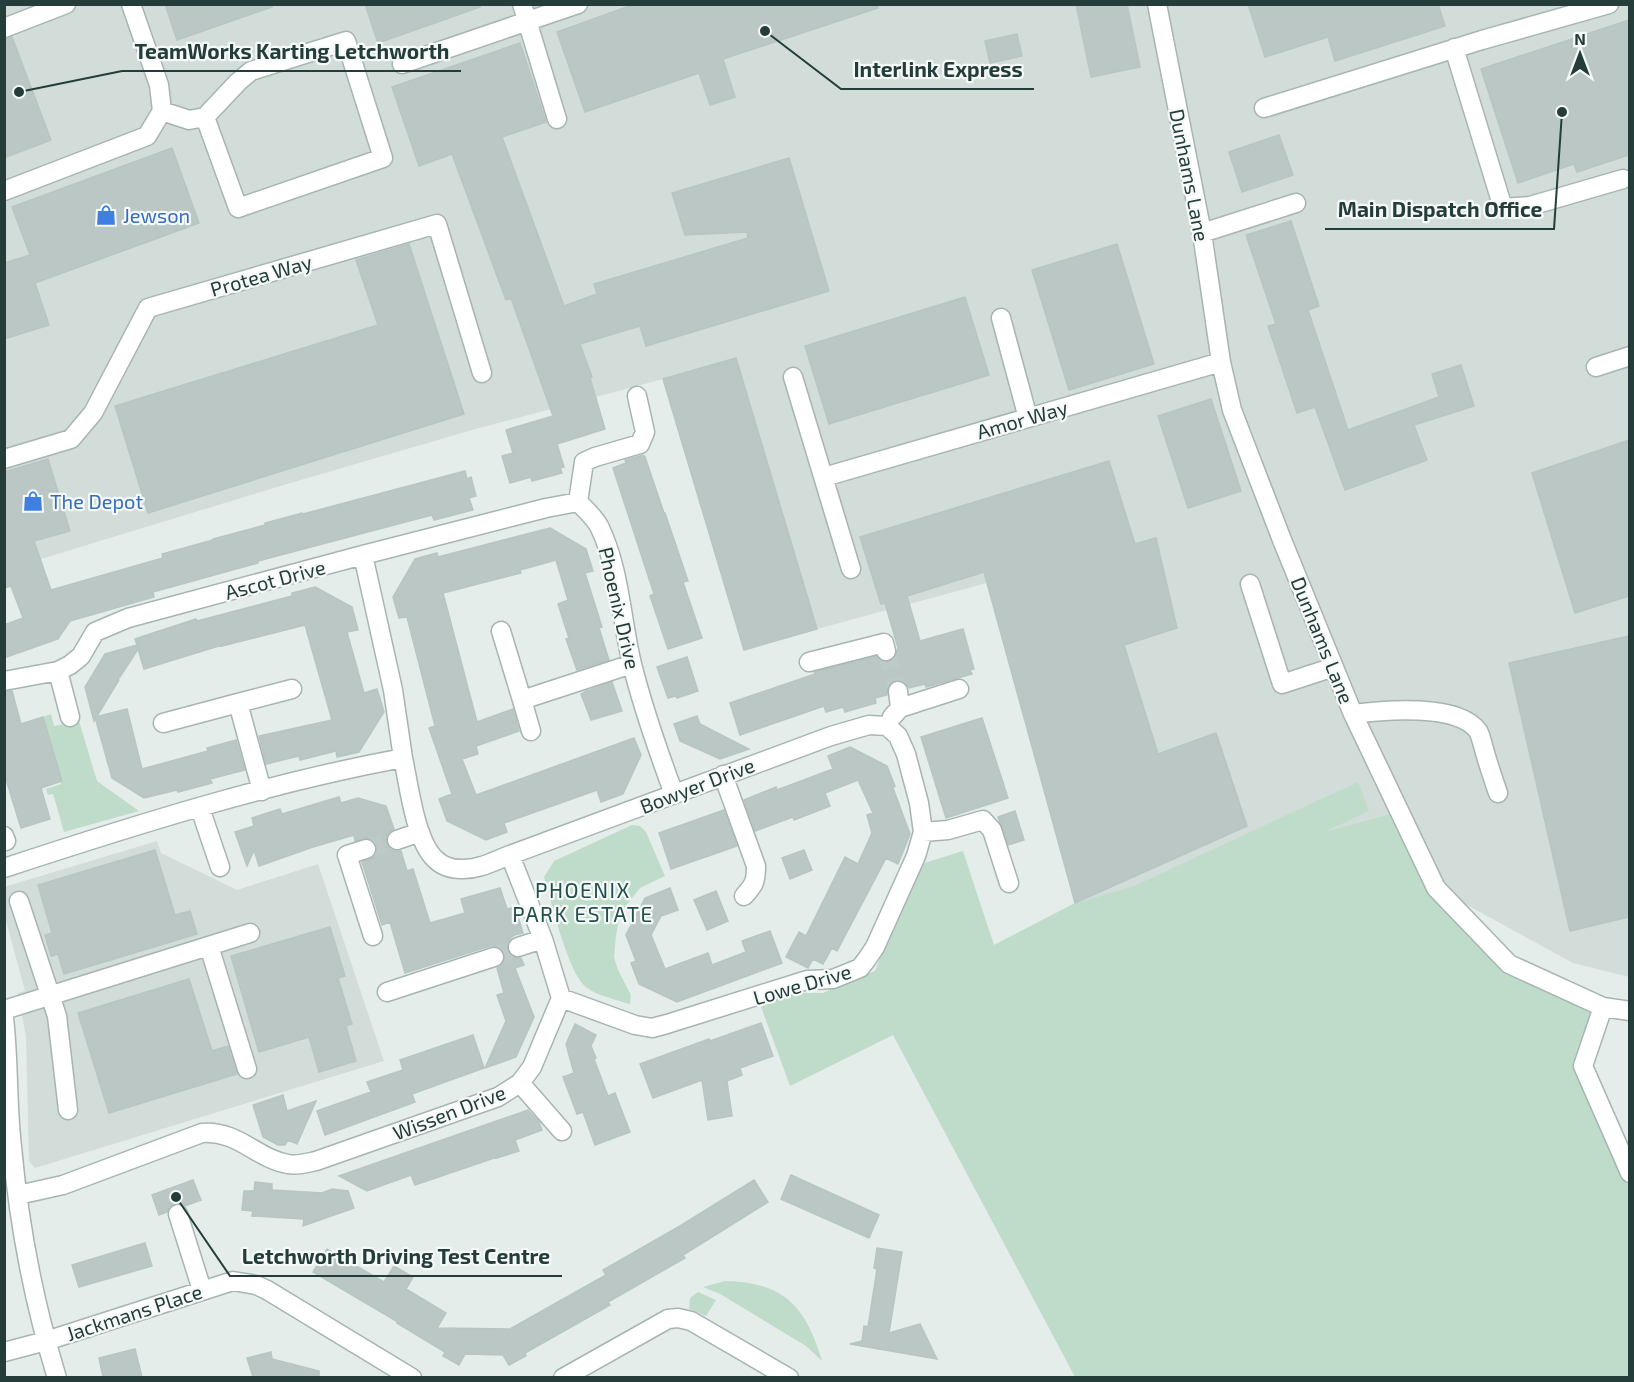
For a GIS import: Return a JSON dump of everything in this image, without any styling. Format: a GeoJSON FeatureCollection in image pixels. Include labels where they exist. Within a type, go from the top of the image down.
{"type":"FeatureCollection","features":[{"type":"Feature","properties":{"kind":"street"},"geometry":{"type":"LineString","coordinates":[[4,28],[66,4]]}},
{"type":"Feature","properties":{"kind":"street"},"geometry":{"type":"LineString","coordinates":[[4,191],[147,136],[162,111],[159,85],[131,4]]}},
{"type":"Feature","properties":{"kind":"street"},"geometry":{"type":"LineString","coordinates":[[402,64],[524,13],[578,4]]}},
{"type":"Feature","properties":{"kind":"street","name":"Dunhams Lane"},"geometry":{"type":"LineString","coordinates":[[1157,4],[1202,233],[1221,362],[1232,410],[1353,714],[1436,888],[1509,964],[1603,1007],[1629,1011]]}},
{"type":"Feature","properties":{"kind":"street"},"geometry":{"type":"LineString","coordinates":[[1264,108],[1454,48],[1609,4]]}},
{"type":"Feature","properties":{"kind":"street"},"geometry":{"type":"LineString","coordinates":[[524,13],[557,119]]}},
{"type":"Feature","properties":{"kind":"street"},"geometry":{"type":"LineString","coordinates":[[162,111],[189,120],[205,117],[251,71],[346,41],[383,158],[238,208],[205,117]]}},
{"type":"Feature","properties":{"kind":"street"},"geometry":{"type":"LineString","coordinates":[[1454,48],[1503,208],[1530,206],[1623,179]]}},
{"type":"Feature","properties":{"kind":"street"},"geometry":{"type":"LineString","coordinates":[[1202,233],[1296,203]]}},
{"type":"Feature","properties":{"kind":"street","name":"Protea Way"},"geometry":{"type":"LineString","coordinates":[[4,459],[71,439],[93,413],[148,308],[437,224],[482,373]]}},
{"type":"Feature","properties":{"kind":"street"},"geometry":{"type":"LineString","coordinates":[[1001,318],[1028,418]]}},
{"type":"Feature","properties":{"kind":"street"},"geometry":{"type":"LineString","coordinates":[[1596,368],[1629,356]]}},
{"type":"Feature","properties":{"kind":"street","name":"Amor Way"},"geometry":{"type":"LineString","coordinates":[[824,477],[1221,362]]}},
{"type":"Feature","properties":{"kind":"street"},"geometry":{"type":"LineString","coordinates":[[793,377],[851,569]]}},
{"type":"Feature","properties":{"kind":"street"},"geometry":{"type":"LineString","coordinates":[[561,998],[543,939],[510,855],[483,866],[452,868],[434,859],[420,832],[403,758],[393,690],[363,555],[546,508],[578,502],[584,462],[640,444],[645,432],[637,396]]}},
{"type":"Feature","properties":{"kind":"street","name":"Phoenix Drive"},"geometry":{"type":"LineString","coordinates":[[578,502],[598,524],[609,551],[618,585],[632,664],[658,752],[675,794]]}},
{"type":"Feature","properties":{"kind":"street","name":"Ascot Drive"},"geometry":{"type":"LineString","coordinates":[[6,676],[58,671],[81,656],[95,632],[128,618],[363,555]]}},
{"type":"Feature","properties":{"kind":"street"},"geometry":{"type":"LineString","coordinates":[[1250,584],[1282,684],[1334,667]]}},
{"type":"Feature","properties":{"kind":"street"},"geometry":{"type":"LineString","coordinates":[[501,631],[531,731]]}},
{"type":"Feature","properties":{"kind":"street"},"geometry":{"type":"LineString","coordinates":[[809,662],[884,643],[886,651]]}},
{"type":"Feature","properties":{"kind":"street"},"geometry":{"type":"LineString","coordinates":[[522,700],[632,664]]}},
{"type":"Feature","properties":{"kind":"street"},"geometry":{"type":"LineString","coordinates":[[58,671],[70,717]]}},
{"type":"Feature","properties":{"kind":"street"},"geometry":{"type":"LineString","coordinates":[[163,723],[292,689]]}},
{"type":"Feature","properties":{"kind":"street"},"geometry":{"type":"LineString","coordinates":[[887,726],[899,700],[959,689]]}},
{"type":"Feature","properties":{"kind":"street"},"geometry":{"type":"LineString","coordinates":[[238,703],[262,791]]}},
{"type":"Feature","properties":{"kind":"street"},"geometry":{"type":"LineString","coordinates":[[1353,714],[1387,710],[1420,710],[1447,713],[1470,724],[1478,732],[1498,793]]}},
{"type":"Feature","properties":{"kind":"street","name":"Bowyer Drive"},"geometry":{"type":"LineString","coordinates":[[510,855],[831,736],[869,725],[887,726]]}},
{"type":"Feature","properties":{"kind":"street","name":"Lowe Drive"},"geometry":{"type":"LineString","coordinates":[[561,998],[635,1025],[652,1028],[807,980],[833,979],[860,968],[875,947],[916,856],[923,832],[919,803],[906,754],[898,736],[887,726]]}},
{"type":"Feature","properties":{"kind":"street"},"geometry":{"type":"LineString","coordinates":[[4,868],[200,808],[364,765],[403,758]]}},
{"type":"Feature","properties":{"kind":"street"},"geometry":{"type":"LineString","coordinates":[[723,776],[756,866],[756,879],[753,887],[744,896]]}},
{"type":"Feature","properties":{"kind":"street"},"geometry":{"type":"LineString","coordinates":[[200,808],[220,867]]}},
{"type":"Feature","properties":{"kind":"street"},"geometry":{"type":"LineString","coordinates":[[923,832],[948,831],[983,820],[992,830],[1009,883]]}},
{"type":"Feature","properties":{"kind":"street"},"geometry":{"type":"LineString","coordinates":[[397,840],[420,832]]}},
{"type":"Feature","properties":{"kind":"street"},"geometry":{"type":"LineString","coordinates":[[366,849],[347,855],[372,936]]}},
{"type":"Feature","properties":{"kind":"street"},"geometry":{"type":"LineString","coordinates":[[19,901],[57,1016],[68,1110]]}},
{"type":"Feature","properties":{"kind":"street"},"geometry":{"type":"LineString","coordinates":[[4,1010],[250,933]]}},
{"type":"Feature","properties":{"kind":"street"},"geometry":{"type":"LineString","coordinates":[[518,947],[543,939]]}},
{"type":"Feature","properties":{"kind":"street"},"geometry":{"type":"LineString","coordinates":[[209,946],[247,1069]]}},
{"type":"Feature","properties":{"kind":"street"},"geometry":{"type":"LineString","coordinates":[[387,993],[494,957]]}},
{"type":"Feature","properties":{"kind":"street","name":"Wissen Drive"},"geometry":{"type":"LineString","coordinates":[[18,1195],[63,1185],[202,1133],[221,1133],[277,1161],[289,1165],[302,1164],[498,1097],[520,1083],[532,1067],[561,998]]}},
{"type":"Feature","properties":{"kind":"street"},"geometry":{"type":"LineString","coordinates":[[1603,1007],[1583,1066],[1629,1173]]}},
{"type":"Feature","properties":{"kind":"street"},"geometry":{"type":"LineString","coordinates":[[4,1018],[12,1147],[24,1239],[46,1341],[57,1377]]}},
{"type":"Feature","properties":{"kind":"street"},"geometry":{"type":"LineString","coordinates":[[520,1083],[562,1131]]}},
{"type":"Feature","properties":{"kind":"street"},"geometry":{"type":"LineString","coordinates":[[178,1214],[202,1290]]}},
{"type":"Feature","properties":{"kind":"street","name":"Jackmans Place"},"geometry":{"type":"LineString","coordinates":[[4,1352],[46,1341],[233,1281],[262,1287],[412,1377]]}},
{"type":"Feature","properties":{"kind":"street"},"geometry":{"type":"LineString","coordinates":[[563,1377],[668,1319],[678,1318],[691,1321],[789,1377]]}},
{"type":"Feature","properties":{"kind":"shaded area"},"geometry":{"type":"Polygon","coordinates":[[[5,5],[1629,5],[1629,977],[1573,963],[1436,888],[1399,811],[1075,903],[987,583],[744,650],[663,379],[472,430],[5,570],[5,5]]]}},
{"type":"Feature","properties":{"kind":"shaded area"},"geometry":{"type":"Polygon","coordinates":[[[157,841],[161,853],[237,890],[318,864],[384,1061],[35,1168],[29,1161],[26,1037],[18,993],[25,991],[5,917],[4,887],[157,841]]]}},
{"type":"Feature","properties":{"kind":"green space"},"geometry":{"type":"Polygon","coordinates":[[[51,714],[54,726],[79,721],[97,781],[139,811],[64,832],[53,794],[48,795],[46,789],[61,784],[43,717],[51,714]]]}},
{"type":"Feature","properties":{"kind":"green space"},"geometry":{"type":"Polygon","coordinates":[[[1358,782],[1369,811],[1324,832],[1400,811],[1436,888],[1509,964],[1603,1007],[1583,1066],[1629,1173],[1629,1377],[1075,1377],[893,1035],[790,1086],[760,1004],[792,993],[823,993],[875,971],[918,865],[963,851],[994,945],[1075,903],[1134,886],[1358,782]]]}},
{"type":"Feature","properties":{"kind":"green space"},"geometry":{"type":"Polygon","coordinates":[[[632,825],[640,826],[646,832],[665,876],[640,888],[620,913],[614,957],[631,995],[630,1004],[595,992],[579,979],[561,936],[544,877],[554,861],[632,825]]]}},
{"type":"Feature","properties":{"kind":"green space"},"geometry":{"type":"Polygon","coordinates":[[[725,1281],[762,1286],[777,1292],[789,1301],[808,1325],[822,1361],[806,1346],[720,1294],[703,1287],[725,1281]]]}},
{"type":"Feature","properties":{"kind":"green space"},"geometry":{"type":"Polygon","coordinates":[[[698,1292],[716,1300],[706,1316],[689,1309],[690,1298],[698,1292]]]}},
{"type":"Feature","properties":{"kind":"building"},"geometry":{"type":"Polygon","coordinates":[[[165,4],[271,4],[272,7],[177,40],[165,4]]]}},
{"type":"Feature","properties":{"kind":"building"},"geometry":{"type":"Polygon","coordinates":[[[365,4],[480,4],[480,7],[378,43],[365,4]]]}},
{"type":"Feature","properties":{"kind":"building"},"geometry":{"type":"Polygon","coordinates":[[[635,4],[877,4],[878,8],[723,59],[735,97],[710,105],[699,73],[585,112],[557,32],[635,4]]]}},
{"type":"Feature","properties":{"kind":"building"},"geometry":{"type":"Polygon","coordinates":[[[1076,4],[1127,4],[1140,67],[1091,77],[1076,4]]]}},
{"type":"Feature","properties":{"kind":"building"},"geometry":{"type":"Polygon","coordinates":[[[1248,4],[1438,4],[1445,26],[1335,61],[1328,37],[1265,57],[1248,4]]]}},
{"type":"Feature","properties":{"kind":"building"},"geometry":{"type":"Polygon","coordinates":[[[1629,20],[1629,155],[1577,172],[1574,164],[1518,183],[1481,69],[1629,20]]]}},
{"type":"Feature","properties":{"kind":"building"},"geometry":{"type":"Polygon","coordinates":[[[1017,34],[1022,56],[990,63],[985,41],[1017,34]]]}},
{"type":"Feature","properties":{"kind":"building"},"geometry":{"type":"Polygon","coordinates":[[[12,37],[51,140],[4,158],[4,39],[12,37]]]}},
{"type":"Feature","properties":{"kind":"building"},"geometry":{"type":"Polygon","coordinates":[[[520,43],[546,122],[502,137],[564,306],[597,294],[594,284],[748,238],[747,232],[685,235],[672,193],[789,158],[829,291],[646,346],[640,326],[580,344],[592,377],[590,378],[605,429],[557,444],[564,467],[560,468],[562,473],[532,481],[531,477],[510,483],[502,456],[513,453],[506,430],[553,416],[511,298],[506,300],[452,154],[419,166],[392,87],[520,43]]]}},
{"type":"Feature","properties":{"kind":"building"},"geometry":{"type":"Polygon","coordinates":[[[1279,135],[1293,175],[1242,192],[1229,152],[1279,135]]]}},
{"type":"Feature","properties":{"kind":"building","name":"Jewson"},"geometry":{"type":"Polygon","coordinates":[[[172,148],[199,223],[35,283],[49,325],[4,339],[4,263],[30,255],[12,207],[172,148]]]}},
{"type":"Feature","properties":{"kind":"building"},"geometry":{"type":"Polygon","coordinates":[[[1291,221],[1319,306],[1308,310],[1348,430],[1439,397],[1432,374],[1461,365],[1474,406],[1414,425],[1427,460],[1345,490],[1315,407],[1297,413],[1268,326],[1276,324],[1246,235],[1291,221]]]}},
{"type":"Feature","properties":{"kind":"building"},"geometry":{"type":"Polygon","coordinates":[[[409,244],[464,414],[148,513],[115,406],[378,325],[356,260],[409,244]]]}},
{"type":"Feature","properties":{"kind":"building"},"geometry":{"type":"Polygon","coordinates":[[[1117,244],[1154,364],[1069,390],[1032,270],[1117,244]]]}},
{"type":"Feature","properties":{"kind":"building"},"geometry":{"type":"Polygon","coordinates":[[[965,297],[989,375],[829,424],[805,346],[965,297]]]}},
{"type":"Feature","properties":{"kind":"building"},"geometry":{"type":"Polygon","coordinates":[[[736,358],[817,629],[744,650],[663,379],[736,358]]]}},
{"type":"Feature","properties":{"kind":"building"},"geometry":{"type":"Polygon","coordinates":[[[1211,399],[1241,491],[1188,508],[1158,416],[1211,399]]]}},
{"type":"Feature","properties":{"kind":"building"},"geometry":{"type":"Polygon","coordinates":[[[1629,440],[1629,596],[1575,613],[1532,473],[1629,440]]]}},
{"type":"Feature","properties":{"kind":"building"},"geometry":{"type":"Polygon","coordinates":[[[643,455],[688,581],[683,582],[702,638],[668,649],[650,596],[654,594],[613,468],[626,463],[625,460],[643,455]]]}},
{"type":"Feature","properties":{"kind":"building"},"geometry":{"type":"Polygon","coordinates":[[[48,459],[70,531],[34,541],[51,590],[163,558],[162,554],[265,525],[265,523],[465,471],[467,479],[471,477],[476,496],[469,498],[473,510],[434,520],[432,515],[258,561],[258,563],[153,592],[154,597],[70,621],[58,639],[4,658],[4,625],[23,618],[11,586],[4,588],[4,472],[48,459]]]}},
{"type":"Feature","properties":{"kind":"building"},"geometry":{"type":"Polygon","coordinates":[[[1109,461],[1135,544],[1156,538],[1177,628],[1124,645],[1158,754],[1216,733],[1247,826],[1075,903],[984,572],[907,596],[920,641],[963,629],[974,669],[970,670],[972,674],[926,687],[925,684],[909,688],[903,681],[896,680],[888,686],[887,695],[875,698],[876,703],[845,712],[843,707],[826,712],[824,706],[740,735],[730,703],[815,674],[814,672],[877,656],[883,662],[894,659],[898,648],[885,603],[881,604],[860,537],[1109,461]]]}},
{"type":"Feature","properties":{"kind":"building"},"geometry":{"type":"Polygon","coordinates":[[[550,528],[586,549],[593,571],[585,573],[602,627],[599,628],[609,660],[577,670],[566,639],[569,638],[558,604],[568,600],[556,560],[520,570],[521,573],[443,593],[477,722],[513,709],[519,731],[476,746],[478,754],[462,759],[476,795],[634,738],[641,755],[623,794],[601,802],[597,790],[504,823],[507,832],[486,840],[447,821],[439,799],[452,794],[429,728],[435,726],[407,617],[399,618],[393,597],[415,559],[437,553],[438,557],[550,528]]]}},
{"type":"Feature","properties":{"kind":"building"},"geometry":{"type":"Polygon","coordinates":[[[315,587],[352,607],[358,630],[347,632],[364,693],[377,689],[384,712],[359,752],[337,757],[336,751],[300,760],[299,756],[266,764],[259,736],[332,720],[305,625],[222,645],[144,669],[138,649],[118,678],[119,680],[94,721],[85,687],[105,654],[137,645],[135,639],[196,619],[197,621],[292,596],[292,593],[315,587]]]}},
{"type":"Feature","properties":{"kind":"building"},"geometry":{"type":"Polygon","coordinates":[[[1629,636],[1629,917],[1570,931],[1509,663],[1629,636]]]}},
{"type":"Feature","properties":{"kind":"building"},"geometry":{"type":"Polygon","coordinates":[[[687,657],[698,691],[677,698],[676,696],[668,698],[657,667],[687,657]]]}},
{"type":"Feature","properties":{"kind":"building"},"geometry":{"type":"Polygon","coordinates":[[[612,682],[622,711],[591,720],[581,694],[612,682]]]}},
{"type":"Feature","properties":{"kind":"building"},"geometry":{"type":"Polygon","coordinates":[[[12,691],[21,724],[43,717],[62,781],[41,788],[50,819],[21,828],[4,773],[4,692],[12,691]]]}},
{"type":"Feature","properties":{"kind":"building"},"geometry":{"type":"Polygon","coordinates":[[[127,709],[142,769],[208,751],[207,748],[236,740],[245,770],[210,779],[212,783],[144,798],[112,778],[95,717],[127,709]]]}},
{"type":"Feature","properties":{"kind":"building"},"geometry":{"type":"Polygon","coordinates":[[[697,716],[700,724],[749,749],[720,759],[680,741],[674,724],[697,716]]]}},
{"type":"Feature","properties":{"kind":"building"},"geometry":{"type":"Polygon","coordinates":[[[982,718],[1008,798],[946,818],[921,737],[982,718]]]}},
{"type":"Feature","properties":{"kind":"building"},"geometry":{"type":"Polygon","coordinates":[[[850,747],[887,766],[910,834],[898,864],[886,858],[837,951],[832,948],[823,964],[813,959],[808,968],[786,957],[799,932],[806,936],[845,857],[858,864],[872,833],[867,815],[873,813],[858,780],[825,793],[830,806],[794,820],[793,817],[755,831],[744,800],[833,769],[828,756],[850,747]]]}},
{"type":"Feature","properties":{"kind":"building"},"geometry":{"type":"Polygon","coordinates":[[[339,797],[341,803],[358,798],[386,806],[394,829],[386,837],[387,844],[394,851],[401,851],[407,871],[413,869],[430,923],[465,913],[461,899],[500,888],[507,909],[515,907],[523,933],[514,935],[510,939],[507,950],[511,956],[521,958],[524,965],[515,968],[534,1017],[516,1057],[485,1068],[506,1021],[497,995],[504,993],[497,968],[505,960],[502,949],[490,946],[405,973],[390,922],[382,925],[362,862],[374,857],[377,852],[373,840],[368,838],[355,841],[354,835],[259,866],[254,850],[247,866],[235,832],[254,826],[252,818],[280,809],[282,814],[339,797]]]}},
{"type":"Feature","properties":{"kind":"building"},"geometry":{"type":"Polygon","coordinates":[[[724,810],[737,846],[671,869],[659,833],[724,810]]]}},
{"type":"Feature","properties":{"kind":"building"},"geometry":{"type":"Polygon","coordinates":[[[1015,811],[1024,840],[1008,845],[998,817],[1015,811]]]}},
{"type":"Feature","properties":{"kind":"building"},"geometry":{"type":"Polygon","coordinates":[[[155,850],[175,915],[190,911],[197,934],[64,974],[58,954],[51,956],[45,935],[52,933],[38,885],[155,850]]]}},
{"type":"Feature","properties":{"kind":"building"},"geometry":{"type":"Polygon","coordinates":[[[804,850],[812,870],[790,879],[782,858],[804,850]]]}},
{"type":"Feature","properties":{"kind":"building"},"geometry":{"type":"Polygon","coordinates":[[[670,888],[678,910],[661,916],[651,935],[665,969],[708,953],[712,965],[746,952],[742,941],[770,931],[782,963],[677,1002],[639,984],[631,963],[636,961],[626,935],[645,898],[670,888]]]}},
{"type":"Feature","properties":{"kind":"building"},"geometry":{"type":"Polygon","coordinates":[[[716,891],[728,921],[707,930],[694,900],[716,891]]]}},
{"type":"Feature","properties":{"kind":"building"},"geometry":{"type":"Polygon","coordinates":[[[330,927],[345,976],[338,978],[352,1024],[346,1026],[356,1061],[319,1072],[309,1037],[259,1052],[231,956],[330,927]]]}},
{"type":"Feature","properties":{"kind":"building"},"geometry":{"type":"Polygon","coordinates":[[[189,979],[212,1051],[228,1046],[237,1074],[109,1113],[78,1013],[189,979]]]}},
{"type":"Feature","properties":{"kind":"building"},"geometry":{"type":"Polygon","coordinates":[[[761,1023],[773,1056],[740,1068],[742,1075],[727,1081],[732,1116],[708,1120],[702,1080],[653,1098],[640,1064],[761,1023]]]}},
{"type":"Feature","properties":{"kind":"building"},"geometry":{"type":"Polygon","coordinates":[[[575,1024],[596,1035],[591,1046],[596,1058],[594,1059],[608,1096],[615,1093],[630,1132],[595,1145],[583,1112],[577,1114],[563,1077],[574,1073],[566,1044],[575,1024]]]}},
{"type":"Feature","properties":{"kind":"building"},"geometry":{"type":"Polygon","coordinates":[[[473,1035],[484,1068],[412,1094],[415,1102],[325,1135],[317,1111],[371,1092],[367,1082],[403,1070],[400,1060],[473,1035]]]}},
{"type":"Feature","properties":{"kind":"building"},"geometry":{"type":"Polygon","coordinates":[[[283,1095],[287,1111],[316,1101],[297,1144],[288,1140],[285,1145],[278,1145],[263,1137],[253,1105],[283,1095]]]}},
{"type":"Feature","properties":{"kind":"building"},"geometry":{"type":"Polygon","coordinates":[[[528,1110],[539,1122],[542,1130],[515,1140],[519,1151],[415,1185],[411,1175],[367,1191],[339,1176],[528,1110]]]}},
{"type":"Feature","properties":{"kind":"building"},"geometry":{"type":"Polygon","coordinates":[[[791,1175],[879,1215],[869,1238],[781,1199],[791,1175]]]}},
{"type":"Feature","properties":{"kind":"building"},"geometry":{"type":"Polygon","coordinates":[[[193,1180],[201,1200],[185,1206],[180,1203],[174,1204],[167,1212],[159,1215],[152,1195],[193,1180]]]}},
{"type":"Feature","properties":{"kind":"building"},"geometry":{"type":"Polygon","coordinates":[[[754,1180],[768,1202],[683,1255],[685,1258],[608,1302],[610,1305],[525,1353],[526,1356],[509,1365],[503,1355],[465,1354],[459,1365],[443,1356],[445,1352],[398,1322],[313,1272],[327,1249],[384,1282],[394,1266],[413,1277],[406,1289],[446,1313],[437,1328],[510,1329],[606,1275],[603,1270],[754,1180]]]}},
{"type":"Feature","properties":{"kind":"building"},"geometry":{"type":"Polygon","coordinates":[[[255,1182],[272,1184],[272,1190],[322,1193],[332,1189],[348,1191],[354,1208],[303,1226],[304,1219],[252,1216],[253,1211],[242,1210],[244,1191],[254,1191],[255,1182]]]}},
{"type":"Feature","properties":{"kind":"building"},"geometry":{"type":"Polygon","coordinates":[[[145,1243],[152,1266],[79,1287],[72,1265],[145,1243]]]}},
{"type":"Feature","properties":{"kind":"building"},"geometry":{"type":"Polygon","coordinates":[[[877,1248],[902,1252],[889,1333],[920,1324],[937,1359],[850,1344],[862,1341],[864,1326],[868,1327],[877,1269],[874,1268],[877,1248]]]}},
{"type":"Feature","properties":{"kind":"building"},"geometry":{"type":"Polygon","coordinates":[[[135,1349],[142,1377],[103,1377],[99,1358],[135,1349]]]}},
{"type":"Feature","properties":{"kind":"building"},"geometry":{"type":"Polygon","coordinates":[[[271,1352],[272,1359],[319,1371],[319,1377],[253,1377],[247,1358],[271,1352]]]}},
{"type":"Feature","properties":{"kind":"tunnel"},"geometry":{"type":"LineString","coordinates":[[886,651],[898,691]]}},
{"type":"Feature","properties":{"kind":"tunnel"},"geometry":{"type":"LineString","coordinates":[[366,849],[397,840]]}},
{"type":"Feature","properties":{"kind":"tunnel"},"geometry":{"type":"LineString","coordinates":[[494,957],[518,947]]}},
{"type":"Feature","properties":{"kind":"place","name":"Interlink Express"},"geometry":{"type":"Point","coordinates":[765,31]}},
{"type":"Feature","properties":{"kind":"place","name":"TeamWorks Karting Letchworth"},"geometry":{"type":"Point","coordinates":[19,92]}},
{"type":"Feature","properties":{"kind":"place","name":"Main Dispatch Office"},"geometry":{"type":"Point","coordinates":[1562,112]}},
{"type":"Feature","properties":{"kind":"place","name":"Jewson"},"geometry":{"type":"Point","coordinates":[106,215]}},
{"type":"Feature","properties":{"kind":"place","name":"The Depot"},"geometry":{"type":"Point","coordinates":[33,501]}},
{"type":"Feature","properties":{"kind":"place","name":"Letchworth Driving Test Centre"},"geometry":{"type":"Point","coordinates":[176,1197]}},
{"type":"Feature","properties":{"kind":"district","name":"PHOENIX PARK ESTATE"},"geometry":{"type":"Point","coordinates":[583,901]}}]}
